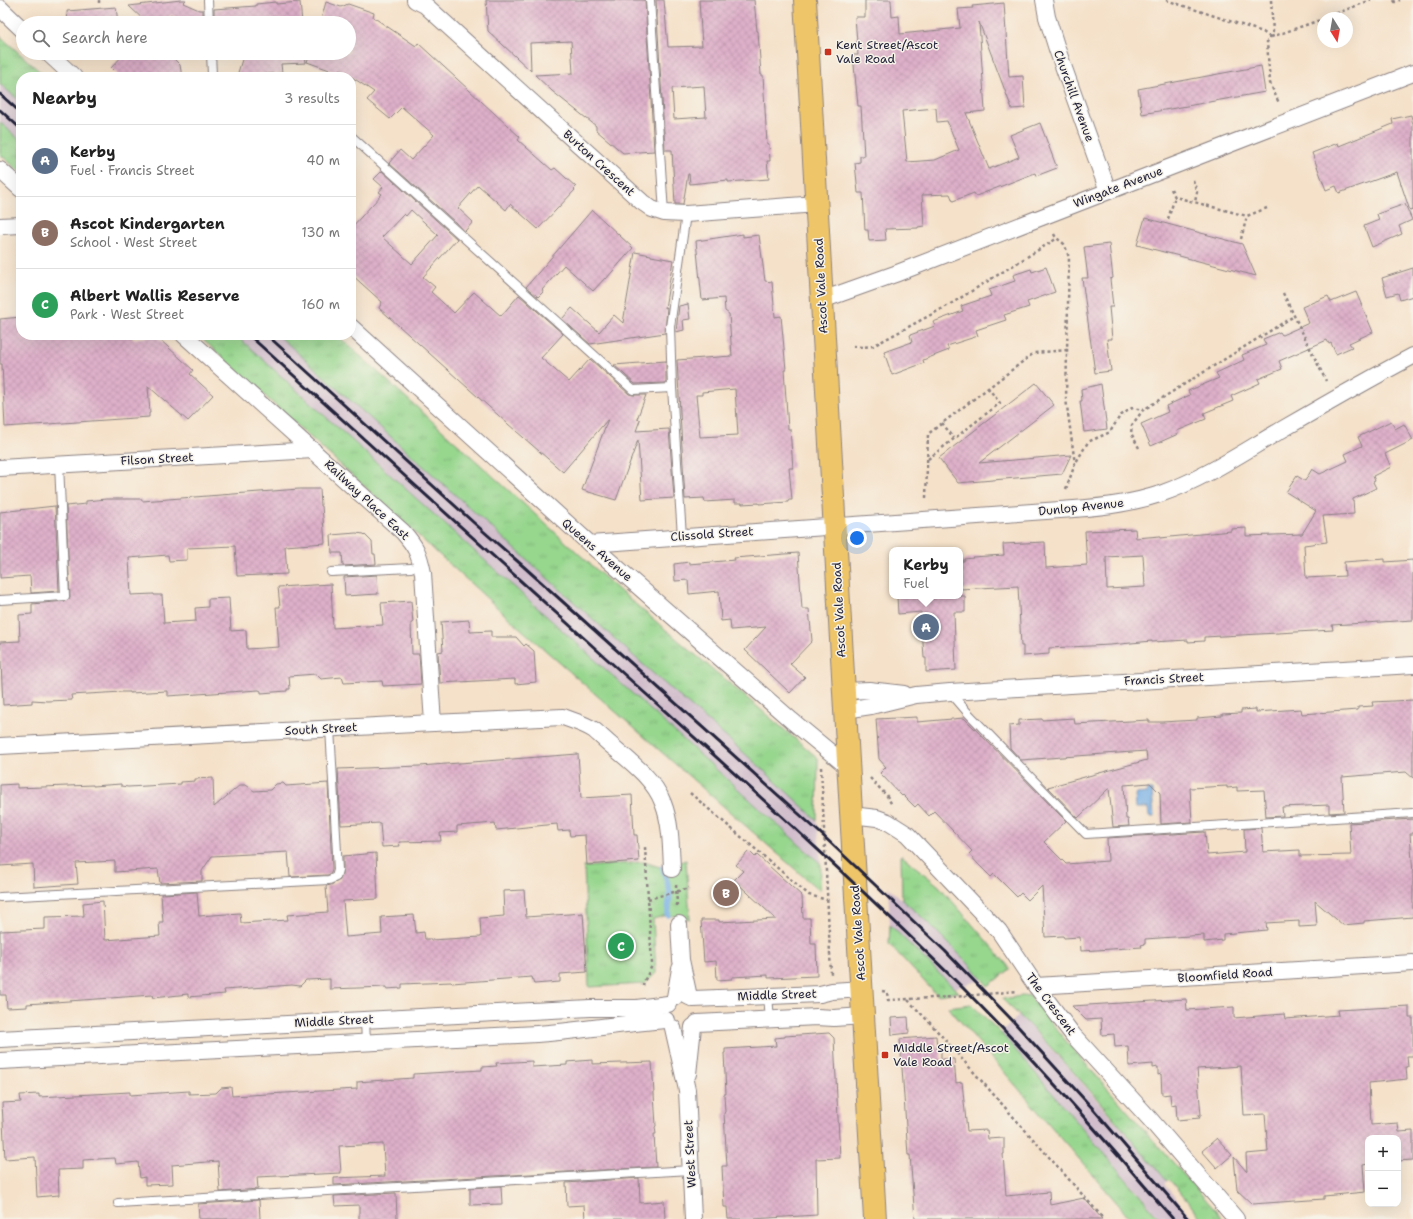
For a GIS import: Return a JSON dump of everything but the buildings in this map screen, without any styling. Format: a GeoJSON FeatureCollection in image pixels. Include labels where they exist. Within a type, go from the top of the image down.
{"type":"FeatureCollection","features":[{"type":"Feature","properties":{"kind":"main road","name":"Ascot Vale Road"},"geometry":{"type":"LineString","coordinates":[[805,0],[851,815],[871,990],[863,1016],[875,1219]]}},
{"type":"Feature","properties":{"kind":"street","name":"Churchill Avenue"},"geometry":{"type":"LineString","coordinates":[[1044,0],[1047,17],[1057,49],[1108,191]]}},
{"type":"Feature","properties":{"kind":"street","name":"Burton Crescent"},"geometry":{"type":"LineString","coordinates":[[421,2],[642,202],[652,209],[664,213],[686,214],[817,204]]}},
{"type":"Feature","properties":{"kind":"street"},"geometry":{"type":"LineString","coordinates":[[0,8],[16,23]]}},
{"type":"Feature","properties":{"kind":"street"},"geometry":{"type":"LineString","coordinates":[[56,60],[69,72]]}},
{"type":"Feature","properties":{"kind":"street","name":"Wingate Avenue"},"geometry":{"type":"LineString","coordinates":[[822,300],[895,274],[1413,72]]}},
{"type":"Feature","properties":{"kind":"street"},"geometry":{"type":"LineString","coordinates":[[0,170],[16,184]]}},
{"type":"Feature","properties":{"kind":"street"},"geometry":{"type":"LineString","coordinates":[[0,226],[16,225]]}},
{"type":"Feature","properties":{"kind":"street","name":"Queens Avenue"},"geometry":{"type":"LineString","coordinates":[[356,332],[590,544],[791,720],[848,766]]}},
{"type":"Feature","properties":{"kind":"street","name":"Railway Place East"},"geometry":{"type":"LineString","coordinates":[[190,340],[403,532],[415,546],[420,558],[423,573],[433,723]]}},
{"type":"Feature","properties":{"kind":"street","name":"Dunlop Avenue"},"geometry":{"type":"LineString","coordinates":[[834,526],[1102,507],[1160,494],[1184,485],[1225,464],[1297,421],[1413,356]]}},
{"type":"Feature","properties":{"kind":"street","name":"Filson Street"},"geometry":{"type":"LineString","coordinates":[[0,468],[313,450]]}},
{"type":"Feature","properties":{"kind":"street","name":"Clissold Street"},"geometry":{"type":"LineString","coordinates":[[590,544],[682,536],[834,526]]}},
{"type":"Feature","properties":{"kind":"street","name":"Francis Street"},"geometry":{"type":"LineString","coordinates":[[844,700],[871,706],[916,695],[950,692],[1413,665]]}},
{"type":"Feature","properties":{"kind":"street","name":"South Street"},"geometry":{"type":"LineString","coordinates":[[0,746],[330,728],[563,718],[578,722],[593,730],[628,760],[646,778],[663,802],[667,815],[670,832],[672,869]]}},
{"type":"Feature","properties":{"kind":"street","name":"The Crescent"},"geometry":{"type":"LineString","coordinates":[[851,815],[877,818],[888,822],[907,834],[999,931],[1036,986],[1073,1035],[1149,1118],[1236,1219]]}},
{"type":"Feature","properties":{"kind":"street","name":"West Street"},"geometry":{"type":"LineString","coordinates":[[678,924],[681,960],[677,1007],[687,1090],[693,1219]]}},
{"type":"Feature","properties":{"kind":"street","name":"Bloomfield Road"},"geometry":{"type":"LineString","coordinates":[[1036,986],[1413,963]]}},
{"type":"Feature","properties":{"kind":"street","name":"Middle Street"},"geometry":{"type":"LineString","coordinates":[[0,1039],[590,1008],[677,1007],[768,996],[820,994],[832,991],[871,990]]}},
{"type":"Feature","properties":{"kind":"street","name":"West Street"},"geometry":{"type":"LineString","coordinates":[[677,1007],[697,1002],[700,1013],[695,1025],[687,1090]]}},
{"type":"Feature","properties":{"kind":"street","name":"Middle Street"},"geometry":{"type":"LineString","coordinates":[[677,1007],[684,1030],[695,1025],[770,1019],[863,1016]]}},
{"type":"Feature","properties":{"kind":"street","name":"Middle Street"},"geometry":{"type":"LineString","coordinates":[[0,1062],[578,1031],[624,1023],[677,1007]]}},
{"type":"Feature","properties":{"kind":"lane"},"geometry":{"type":"LineString","coordinates":[[208,0],[209,16]]}},
{"type":"Feature","properties":{"kind":"lane"},"geometry":{"type":"LineString","coordinates":[[650,0],[664,213]]}},
{"type":"Feature","properties":{"kind":"lane"},"geometry":{"type":"LineString","coordinates":[[212,60],[213,72]]}},
{"type":"Feature","properties":{"kind":"lane"},"geometry":{"type":"LineString","coordinates":[[356,141],[633,390],[672,388]]}},
{"type":"Feature","properties":{"kind":"lane"},"geometry":{"type":"LineString","coordinates":[[682,536],[672,388],[670,327],[686,214]]}},
{"type":"Feature","properties":{"kind":"lane"},"geometry":{"type":"LineString","coordinates":[[0,600],[65,596],[59,464]]}},
{"type":"Feature","properties":{"kind":"lane"},"geometry":{"type":"LineString","coordinates":[[331,572],[411,568]]}},
{"type":"Feature","properties":{"kind":"lane"},"geometry":{"type":"LineString","coordinates":[[950,692],[968,713],[1086,834],[1413,813]]}},
{"type":"Feature","properties":{"kind":"lane"},"geometry":{"type":"LineString","coordinates":[[0,897],[329,880],[336,877],[338,870],[330,728]]}},
{"type":"Feature","properties":{"kind":"lane"},"geometry":{"type":"LineString","coordinates":[[768,996],[770,1019]]}},
{"type":"Feature","properties":{"kind":"lane"},"geometry":{"type":"LineString","coordinates":[[365,1020],[366,1043]]}},
{"type":"Feature","properties":{"kind":"lane"},"geometry":{"type":"LineString","coordinates":[[118,1202],[691,1170]]}},
{"type":"Feature","properties":{"kind":"path"},"geometry":{"type":"LineString","coordinates":[[1166,0],[1263,32],[1270,37]]}},
{"type":"Feature","properties":{"kind":"path"},"geometry":{"type":"LineString","coordinates":[[1271,0],[1273,32],[1267,42],[1270,83],[1279,103]]}},
{"type":"Feature","properties":{"kind":"path"},"geometry":{"type":"LineString","coordinates":[[1340,12],[1371,0]]}},
{"type":"Feature","properties":{"kind":"path"},"geometry":{"type":"LineString","coordinates":[[1394,0],[1395,2],[1400,0]]}},
{"type":"Feature","properties":{"kind":"path"},"geometry":{"type":"LineString","coordinates":[[1270,37],[1317,20]]}},
{"type":"Feature","properties":{"kind":"path"},"geometry":{"type":"LineString","coordinates":[[1193,180],[1197,192],[1195,202]]}},
{"type":"Feature","properties":{"kind":"path"},"geometry":{"type":"LineString","coordinates":[[1168,219],[1175,197],[1171,189]]}},
{"type":"Feature","properties":{"kind":"path"},"geometry":{"type":"LineString","coordinates":[[1175,197],[1247,216],[1267,208]]}},
{"type":"Feature","properties":{"kind":"path"},"geometry":{"type":"LineString","coordinates":[[1241,239],[1247,216]]}},
{"type":"Feature","properties":{"kind":"path"},"geometry":{"type":"LineString","coordinates":[[1054,234],[1056,239],[1062,242],[1065,246],[1069,257],[1066,399],[1075,464]]}},
{"type":"Feature","properties":{"kind":"path"},"geometry":{"type":"LineString","coordinates":[[853,346],[873,346],[949,305],[1056,239]]}},
{"type":"Feature","properties":{"kind":"path"},"geometry":{"type":"LineString","coordinates":[[1282,293],[1326,381]]}},
{"type":"Feature","properties":{"kind":"path"},"geometry":{"type":"LineString","coordinates":[[1139,448],[1131,433],[1132,425],[1143,410],[1294,316]]}},
{"type":"Feature","properties":{"kind":"path"},"geometry":{"type":"LineString","coordinates":[[926,498],[928,434],[1034,353],[1068,350]]}},
{"type":"Feature","properties":{"kind":"path"},"geometry":{"type":"LineString","coordinates":[[927,459],[1000,403],[988,388]]}},
{"type":"Feature","properties":{"kind":"path"},"geometry":{"type":"LineString","coordinates":[[1066,489],[1075,464],[1088,442],[1100,435],[1110,432],[1120,416],[1132,408],[1143,410]]}},
{"type":"Feature","properties":{"kind":"path"},"geometry":{"type":"LineString","coordinates":[[942,423],[954,438]]}},
{"type":"Feature","properties":{"kind":"path"},"geometry":{"type":"LineString","coordinates":[[818,763],[821,765],[831,977]]}},
{"type":"Feature","properties":{"kind":"path"},"geometry":{"type":"LineString","coordinates":[[848,766],[868,776],[888,796],[907,834]]}},
{"type":"Feature","properties":{"kind":"path"},"geometry":{"type":"LineString","coordinates":[[690,793],[809,895],[827,900]]}},
{"type":"Feature","properties":{"kind":"path"},"geometry":{"type":"LineString","coordinates":[[643,986],[643,980],[649,973],[652,964],[645,847]]}},
{"type":"Feature","properties":{"kind":"path"},"geometry":{"type":"LineString","coordinates":[[672,869],[677,891],[678,924]]}},
{"type":"Feature","properties":{"kind":"path"},"geometry":{"type":"LineString","coordinates":[[648,899],[689,888]]}},
{"type":"Feature","properties":{"kind":"path"},"geometry":{"type":"LineString","coordinates":[[871,990],[887,992],[888,1000],[908,1000],[1014,992],[1036,986]]}},
{"type":"Feature","properties":{"kind":"path"},"geometry":{"type":"LineString","coordinates":[[908,1000],[932,1024],[1104,1219]]}},
{"type":"Feature","properties":{"kind":"shaded area"},"geometry":{"type":"Polygon","coordinates":[[[0,84],[16,98],[16,136],[0,122],[0,84]]]}},
{"type":"Feature","properties":{"kind":"shaded area"},"geometry":{"type":"Polygon","coordinates":[[[241,340],[284,340],[656,676],[759,766],[817,820],[821,864],[241,340]]]}},
{"type":"Feature","properties":{"kind":"shaded area"},"geometry":{"type":"Polygon","coordinates":[[[888,887],[922,917],[969,964],[982,980],[954,988],[890,925],[888,887]]]}},
{"type":"Feature","properties":{"kind":"shaded area"},"geometry":{"type":"Polygon","coordinates":[[[1019,1015],[1067,1066],[1167,1181],[1164,1184],[1193,1219],[1167,1219],[1164,1216],[1160,1218],[1001,1033],[1019,1015]]]}},
{"type":"Feature","properties":{"kind":"green space"},"geometry":{"type":"Polygon","coordinates":[[[0,36],[16,50],[16,60],[27,60],[40,72],[16,72],[16,98],[0,84],[0,36]]]}},
{"type":"Feature","properties":{"kind":"green space"},"geometry":{"type":"Polygon","coordinates":[[[0,122],[16,136],[16,168],[0,154],[0,122]]]}},
{"type":"Feature","properties":{"kind":"green space"},"geometry":{"type":"Polygon","coordinates":[[[203,340],[241,340],[821,864],[820,891],[512,621],[203,340]]]}},
{"type":"Feature","properties":{"kind":"green space"},"geometry":{"type":"Polygon","coordinates":[[[284,340],[343,340],[621,592],[818,758],[817,820],[759,766],[656,676],[284,340]]]}},
{"type":"Feature","properties":{"kind":"green space"},"geometry":{"type":"Polygon","coordinates":[[[901,855],[939,886],[1010,968],[1008,971],[988,986],[969,964],[922,917],[902,900],[901,855]]]}},
{"type":"Feature","properties":{"kind":"green space"},"geometry":{"type":"Polygon","coordinates":[[[686,860],[690,919],[668,915],[653,919],[656,973],[645,984],[589,987],[584,867],[644,862],[663,868],[686,860]]]}},
{"type":"Feature","properties":{"kind":"green space"},"geometry":{"type":"Polygon","coordinates":[[[890,925],[959,992],[937,995],[889,944],[890,925]]]}},
{"type":"Feature","properties":{"kind":"green space"},"geometry":{"type":"Polygon","coordinates":[[[1029,995],[1070,1046],[1223,1219],[1202,1219],[1169,1179],[1167,1181],[1067,1064],[1002,999],[1029,995]]]}},
{"type":"Feature","properties":{"kind":"green space"},"geometry":{"type":"Polygon","coordinates":[[[971,1004],[1001,1033],[1160,1219],[1131,1219],[948,1007],[971,1004]]]}},
{"type":"Feature","properties":{"kind":"water"},"geometry":{"type":"Polygon","coordinates":[[[1147,790],[1152,790],[1154,817],[1149,817],[1148,808],[1136,808],[1135,794],[1147,793],[1147,790]]]}},
{"type":"Feature","properties":{"kind":"waterway"},"geometry":{"type":"LineString","coordinates":[[663,868],[670,892],[668,915]]}},
{"type":"Feature","properties":{"kind":"railway"},"geometry":{"type":"LineString","coordinates":[[0,94],[16,108]]}},
{"type":"Feature","properties":{"kind":"railway"},"geometry":{"type":"LineString","coordinates":[[0,110],[16,124]]}},
{"type":"Feature","properties":{"kind":"railway"},"geometry":{"type":"LineString","coordinates":[[255,340],[786,820],[918,944],[989,1014],[1043,1071],[1173,1219]]}},
{"type":"Feature","properties":{"kind":"railway"},"geometry":{"type":"LineString","coordinates":[[273,340],[474,523],[818,831],[945,951],[1013,1021],[1094,1110],[1188,1219]]}},
{"type":"Feature","properties":{"kind":"place","name":"Kent Street/Ascot Vale Road"},"geometry":{"type":"Point","coordinates":[828,52]}},
{"type":"Feature","properties":{"kind":"place","name":"Kerby"},"geometry":{"type":"Point","coordinates":[926,627]}},
{"type":"Feature","properties":{"kind":"place","name":"Ascot Kindergarten"},"geometry":{"type":"Point","coordinates":[726,893]}},
{"type":"Feature","properties":{"kind":"place","name":"Albert Wallis Reserve"},"geometry":{"type":"Point","coordinates":[621,946]}},
{"type":"Feature","properties":{"kind":"place","name":"Middle Street/Ascot Vale Road"},"geometry":{"type":"Point","coordinates":[885,1055]}}]}
